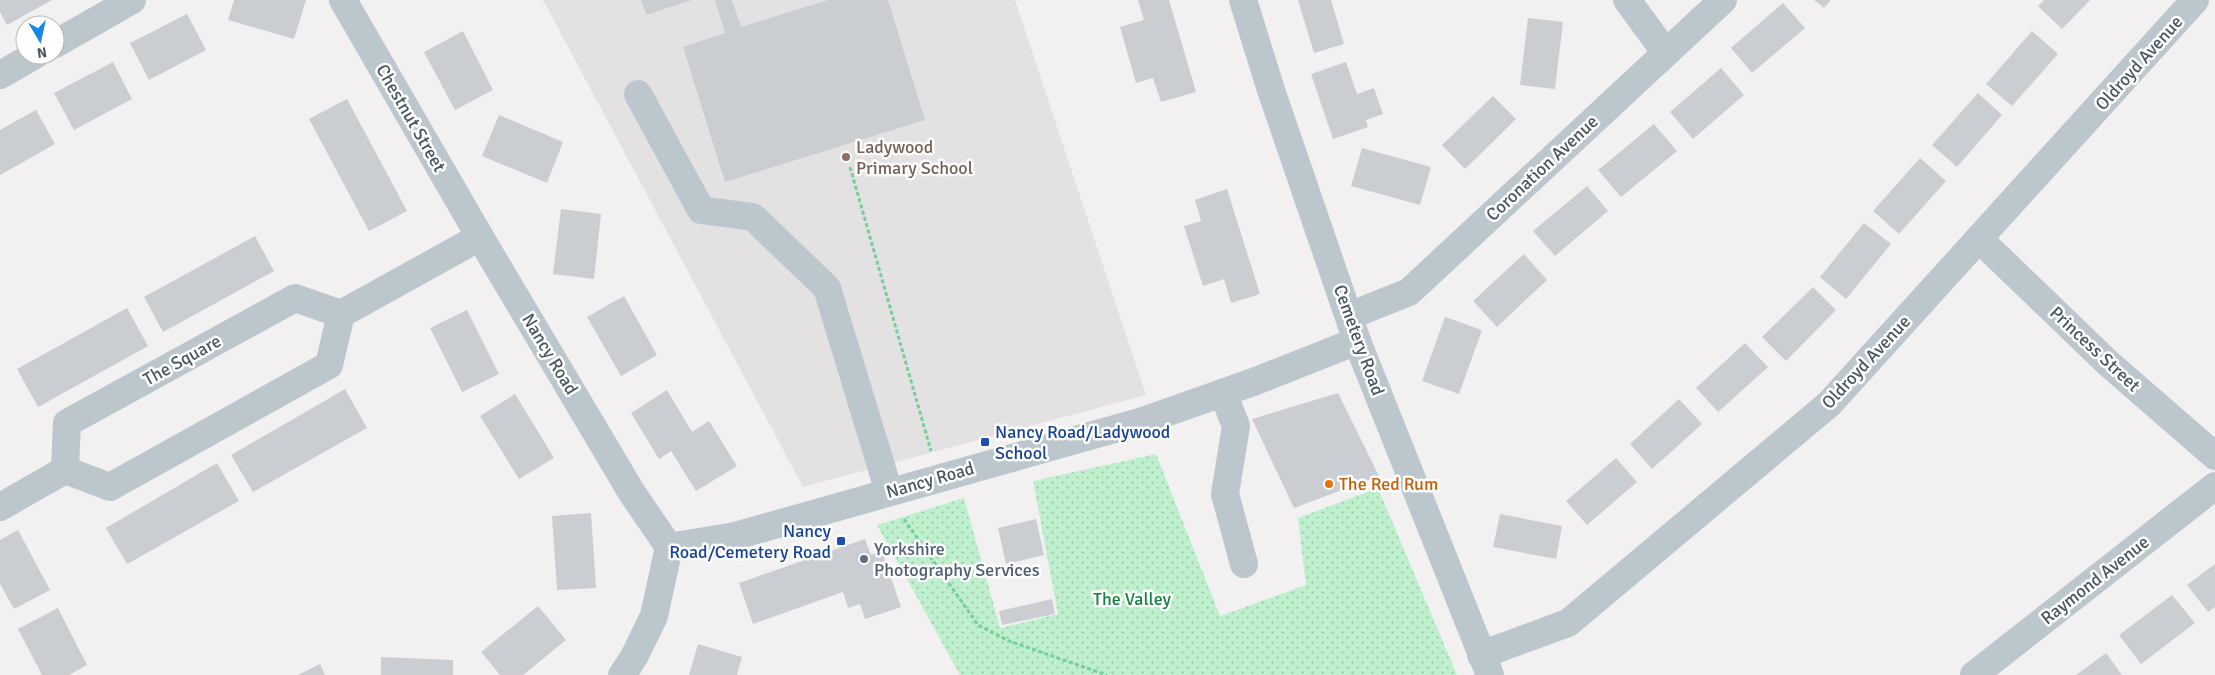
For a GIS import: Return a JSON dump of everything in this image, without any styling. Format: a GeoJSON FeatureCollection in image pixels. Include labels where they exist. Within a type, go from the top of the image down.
{"type":"FeatureCollection","features":[{"type":"Feature","properties":{"kind":"street"},"geometry":{"type":"LineString","coordinates":[[65,38],[132,0]]}},
{"type":"Feature","properties":{"kind":"street","name":"Chestnut Street"},"geometry":{"type":"LineString","coordinates":[[343,0],[480,237]]}},
{"type":"Feature","properties":{"kind":"street","name":"Cemetery Road"},"geometry":{"type":"LineString","coordinates":[[1243,0],[1271,90],[1353,328],[1486,665]]}},
{"type":"Feature","properties":{"kind":"street"},"geometry":{"type":"LineString","coordinates":[[1627,0],[1666,52]]}},
{"type":"Feature","properties":{"kind":"street","name":"Coronation Avenue"},"geometry":{"type":"LineString","coordinates":[[1353,328],[1409,292],[1723,0]]}},
{"type":"Feature","properties":{"kind":"street","name":"Oldroyd Avenue"},"geometry":{"type":"LineString","coordinates":[[1486,665],[1568,623],[1829,404],[2195,0]]}},
{"type":"Feature","properties":{"kind":"street"},"geometry":{"type":"LineString","coordinates":[[0,75],[18,65]]}},
{"type":"Feature","properties":{"kind":"street"},"geometry":{"type":"LineString","coordinates":[[638,94],[701,210],[752,217],[827,288],[889,492]]}},
{"type":"Feature","properties":{"kind":"street"},"geometry":{"type":"LineString","coordinates":[[0,507],[65,470],[110,487],[321,370],[329,365],[341,314],[480,237]]}},
{"type":"Feature","properties":{"kind":"street","name":"Nancy Road"},"geometry":{"type":"LineString","coordinates":[[480,237],[632,493],[669,547],[735,536],[1143,421],[1223,392],[1353,328]]}},
{"type":"Feature","properties":{"kind":"street","name":"Princess Street"},"geometry":{"type":"LineString","coordinates":[[1979,239],[2108,363],[2215,456]]}},
{"type":"Feature","properties":{"kind":"street","name":"The Square"},"geometry":{"type":"LineString","coordinates":[[65,470],[67,423],[296,298],[341,314]]}},
{"type":"Feature","properties":{"kind":"street"},"geometry":{"type":"LineString","coordinates":[[1223,392],[1236,426],[1225,494],[1244,564]]}},
{"type":"Feature","properties":{"kind":"street","name":"Raymond Avenue"},"geometry":{"type":"LineString","coordinates":[[1974,675],[2215,486]]}},
{"type":"Feature","properties":{"kind":"street"},"geometry":{"type":"LineString","coordinates":[[622,675],[634,657],[654,616],[669,547]]}},
{"type":"Feature","properties":{"kind":"path"},"geometry":{"type":"LineString","coordinates":[[850,168],[938,478]]}},
{"type":"Feature","properties":{"kind":"path"},"geometry":{"type":"LineString","coordinates":[[889,492],[909,529],[978,625],[1009,641],[1107,675]]}},
{"type":"Feature","properties":{"kind":"shaded area","name":"Ladywood Primary School"},"geometry":{"type":"Polygon","coordinates":[[[543,0],[1015,0],[1146,395],[803,487],[543,0]]]}},
{"type":"Feature","properties":{"kind":"green space","name":"The Valley"},"geometry":{"type":"Polygon","coordinates":[[[1156,454],[1220,616],[1306,585],[1298,518],[1378,488],[1457,675],[960,675],[877,525],[964,498],[1000,628],[1058,614],[1033,481],[1156,454]]]}},
{"type":"Feature","properties":{"kind":"building"},"geometry":{"type":"Polygon","coordinates":[[[0,0],[52,0],[25,15],[15,15],[15,21],[7,25],[0,12],[0,0]]]}},
{"type":"Feature","properties":{"kind":"building"},"geometry":{"type":"Polygon","coordinates":[[[234,0],[306,0],[294,39],[228,20],[234,0]]]}},
{"type":"Feature","properties":{"kind":"building"},"geometry":{"type":"Polygon","coordinates":[[[641,0],[692,0],[646,15],[641,0]]]}},
{"type":"Feature","properties":{"kind":"building"},"geometry":{"type":"Polygon","coordinates":[[[715,0],[732,0],[741,27],[828,0],[888,0],[925,120],[725,182],[683,47],[725,33],[715,0]]]}},
{"type":"Feature","properties":{"kind":"building"},"geometry":{"type":"Polygon","coordinates":[[[1138,0],[1169,0],[1196,92],[1161,102],[1153,78],[1136,83],[1120,27],[1144,20],[1138,0]]]}},
{"type":"Feature","properties":{"kind":"building"},"geometry":{"type":"Polygon","coordinates":[[[1298,0],[1331,0],[1344,44],[1314,53],[1298,0]]]}},
{"type":"Feature","properties":{"kind":"building"},"geometry":{"type":"Polygon","coordinates":[[[1814,0],[1831,0],[1824,8],[1814,0]]]}},
{"type":"Feature","properties":{"kind":"building"},"geometry":{"type":"Polygon","coordinates":[[[2044,0],[2090,0],[2062,29],[2038,6],[2044,0]]]}},
{"type":"Feature","properties":{"kind":"building"},"geometry":{"type":"Polygon","coordinates":[[[1783,3],[1805,28],[1752,73],[1731,48],[1783,3]]]}},
{"type":"Feature","properties":{"kind":"building"},"geometry":{"type":"Polygon","coordinates":[[[187,14],[206,50],[149,80],[130,43],[187,14]]]}},
{"type":"Feature","properties":{"kind":"building"},"geometry":{"type":"Polygon","coordinates":[[[1528,18],[1563,22],[1555,89],[1520,85],[1528,18]]]}},
{"type":"Feature","properties":{"kind":"building"},"geometry":{"type":"Polygon","coordinates":[[[463,31],[493,90],[455,110],[424,52],[463,31]]]}},
{"type":"Feature","properties":{"kind":"building"},"geometry":{"type":"Polygon","coordinates":[[[2032,31],[2058,54],[2012,106],[1986,84],[2032,31]]]}},
{"type":"Feature","properties":{"kind":"building"},"geometry":{"type":"Polygon","coordinates":[[[113,62],[132,99],[74,130],[54,93],[113,62]]]}},
{"type":"Feature","properties":{"kind":"building"},"geometry":{"type":"Polygon","coordinates":[[[1346,62],[1357,94],[1374,88],[1383,114],[1366,120],[1368,127],[1333,139],[1311,74],[1346,62]]]}},
{"type":"Feature","properties":{"kind":"building"},"geometry":{"type":"Polygon","coordinates":[[[1721,68],[1744,95],[1693,139],[1670,112],[1721,68]]]}},
{"type":"Feature","properties":{"kind":"building"},"geometry":{"type":"Polygon","coordinates":[[[1978,93],[2002,115],[1957,167],[1932,145],[1978,93]]]}},
{"type":"Feature","properties":{"kind":"building"},"geometry":{"type":"Polygon","coordinates":[[[1493,96],[1516,119],[1465,169],[1442,145],[1493,96]]]}},
{"type":"Feature","properties":{"kind":"building"},"geometry":{"type":"Polygon","coordinates":[[[347,99],[407,211],[369,231],[309,119],[347,99]]]}},
{"type":"Feature","properties":{"kind":"building"},"geometry":{"type":"Polygon","coordinates":[[[36,110],[55,144],[0,175],[0,130],[36,110]]]}},
{"type":"Feature","properties":{"kind":"building"},"geometry":{"type":"Polygon","coordinates":[[[499,115],[563,142],[547,183],[482,156],[499,115]]]}},
{"type":"Feature","properties":{"kind":"building"},"geometry":{"type":"Polygon","coordinates":[[[1654,124],[1677,151],[1621,197],[1598,170],[1654,124]]]}},
{"type":"Feature","properties":{"kind":"building"},"geometry":{"type":"Polygon","coordinates":[[[1362,148],[1431,167],[1420,205],[1351,186],[1362,148]]]}},
{"type":"Feature","properties":{"kind":"building"},"geometry":{"type":"Polygon","coordinates":[[[1920,158],[1946,181],[1899,234],[1873,211],[1920,158]]]}},
{"type":"Feature","properties":{"kind":"building"},"geometry":{"type":"Polygon","coordinates":[[[1587,186],[1608,211],[1555,256],[1533,231],[1587,186]]]}},
{"type":"Feature","properties":{"kind":"building"},"geometry":{"type":"Polygon","coordinates":[[[1227,189],[1260,294],[1231,303],[1224,279],[1203,286],[1184,226],[1201,221],[1195,200],[1227,189]]]}},
{"type":"Feature","properties":{"kind":"building"},"geometry":{"type":"Polygon","coordinates":[[[561,209],[601,214],[594,279],[553,274],[561,209]]]}},
{"type":"Feature","properties":{"kind":"building"},"geometry":{"type":"Polygon","coordinates":[[[1864,223],[1891,244],[1846,299],[1820,277],[1864,223]]]}},
{"type":"Feature","properties":{"kind":"building"},"geometry":{"type":"Polygon","coordinates":[[[255,236],[274,271],[163,332],[144,297],[255,236]]]}},
{"type":"Feature","properties":{"kind":"building"},"geometry":{"type":"Polygon","coordinates":[[[1524,254],[1547,280],[1497,327],[1473,301],[1524,254]]]}},
{"type":"Feature","properties":{"kind":"building"},"geometry":{"type":"Polygon","coordinates":[[[1813,287],[1836,310],[1786,361],[1762,337],[1813,287]]]}},
{"type":"Feature","properties":{"kind":"building"},"geometry":{"type":"Polygon","coordinates":[[[624,296],[657,355],[621,376],[587,317],[624,296]]]}},
{"type":"Feature","properties":{"kind":"building"},"geometry":{"type":"Polygon","coordinates":[[[127,308],[148,346],[38,407],[17,369],[127,308]]]}},
{"type":"Feature","properties":{"kind":"building"},"geometry":{"type":"Polygon","coordinates":[[[467,310],[499,374],[462,392],[430,328],[467,310]]]}},
{"type":"Feature","properties":{"kind":"building"},"geometry":{"type":"Polygon","coordinates":[[[1445,317],[1482,330],[1459,394],[1422,381],[1445,317]]]}},
{"type":"Feature","properties":{"kind":"building"},"geometry":{"type":"Polygon","coordinates":[[[1745,343],[1768,367],[1718,412],[1696,388],[1745,343]]]}},
{"type":"Feature","properties":{"kind":"building"},"geometry":{"type":"Polygon","coordinates":[[[345,389],[367,428],[253,492],[231,455],[345,389]]]}},
{"type":"Feature","properties":{"kind":"building"},"geometry":{"type":"Polygon","coordinates":[[[667,390],[692,432],[709,421],[737,466],[696,491],[671,451],[659,459],[631,413],[667,390]]]}},
{"type":"Feature","properties":{"kind":"building"},"geometry":{"type":"Polygon","coordinates":[[[1338,393],[1379,476],[1294,508],[1252,419],[1338,393]]]}},
{"type":"Feature","properties":{"kind":"building"},"geometry":{"type":"Polygon","coordinates":[[[515,394],[554,458],[519,479],[480,416],[515,394]]]}},
{"type":"Feature","properties":{"kind":"building"},"geometry":{"type":"Polygon","coordinates":[[[1679,399],[1702,424],[1652,469],[1630,444],[1679,399]]]}},
{"type":"Feature","properties":{"kind":"building"},"geometry":{"type":"Polygon","coordinates":[[[1616,458],[1637,482],[1587,525],[1566,501],[1616,458]]]}},
{"type":"Feature","properties":{"kind":"building"},"geometry":{"type":"Polygon","coordinates":[[[217,463],[239,501],[127,564],[106,528],[217,463]]]}},
{"type":"Feature","properties":{"kind":"building"},"geometry":{"type":"Polygon","coordinates":[[[591,513],[596,588],[557,590],[552,516],[591,513]]]}},
{"type":"Feature","properties":{"kind":"building"},"geometry":{"type":"Polygon","coordinates":[[[1500,514],[1562,526],[1556,559],[1493,547],[1500,514]]]}},
{"type":"Feature","properties":{"kind":"building"},"geometry":{"type":"Polygon","coordinates":[[[1036,519],[1044,555],[1006,564],[998,528],[1036,519]]]}},
{"type":"Feature","properties":{"kind":"building"},"geometry":{"type":"Polygon","coordinates":[[[18,530],[50,590],[14,609],[0,584],[0,540],[18,530]]]}},
{"type":"Feature","properties":{"kind":"building"},"geometry":{"type":"Polygon","coordinates":[[[865,539],[871,555],[882,551],[901,607],[865,619],[860,604],[848,608],[843,592],[753,624],[739,583],[865,539]]]}},
{"type":"Feature","properties":{"kind":"building"},"geometry":{"type":"Polygon","coordinates":[[[2215,564],[2215,607],[2208,612],[2187,585],[2215,564]]]}},
{"type":"Feature","properties":{"kind":"building"},"geometry":{"type":"Polygon","coordinates":[[[2172,595],[2195,623],[2141,664],[2119,635],[2172,595]]]}},
{"type":"Feature","properties":{"kind":"building"},"geometry":{"type":"Polygon","coordinates":[[[1052,599],[1055,614],[1002,625],[999,611],[1052,599]]]}},
{"type":"Feature","properties":{"kind":"building"},"geometry":{"type":"Polygon","coordinates":[[[538,606],[566,640],[523,675],[500,675],[481,652],[538,606]]]}},
{"type":"Feature","properties":{"kind":"building"},"geometry":{"type":"Polygon","coordinates":[[[58,608],[87,665],[69,675],[42,675],[18,629],[58,608]]]}},
{"type":"Feature","properties":{"kind":"building"},"geometry":{"type":"Polygon","coordinates":[[[698,644],[742,657],[737,675],[689,675],[698,644]]]}},
{"type":"Feature","properties":{"kind":"building"},"geometry":{"type":"Polygon","coordinates":[[[2106,653],[2122,675],[2076,675],[2106,653]]]}},
{"type":"Feature","properties":{"kind":"building"},"geometry":{"type":"Polygon","coordinates":[[[381,657],[453,660],[453,675],[381,675],[381,657]]]}},
{"type":"Feature","properties":{"kind":"building"},"geometry":{"type":"Polygon","coordinates":[[[320,664],[325,675],[298,675],[320,664]]]}},
{"type":"Feature","properties":{"kind":"place","name":"Ladywood Primary School"},"geometry":{"type":"Point","coordinates":[846,157]}},
{"type":"Feature","properties":{"kind":"place","name":"Nancy Road/Ladywood School"},"geometry":{"type":"Point","coordinates":[985,442]}},
{"type":"Feature","properties":{"kind":"place","name":"The Red Rum"},"geometry":{"type":"Point","coordinates":[1329,484]}},
{"type":"Feature","properties":{"kind":"place","name":"Nancy Road/Cemetery Road"},"geometry":{"type":"Point","coordinates":[841,541]}},
{"type":"Feature","properties":{"kind":"place","name":"Yorkshire Photography Services"},"geometry":{"type":"Point","coordinates":[864,559]}}]}
